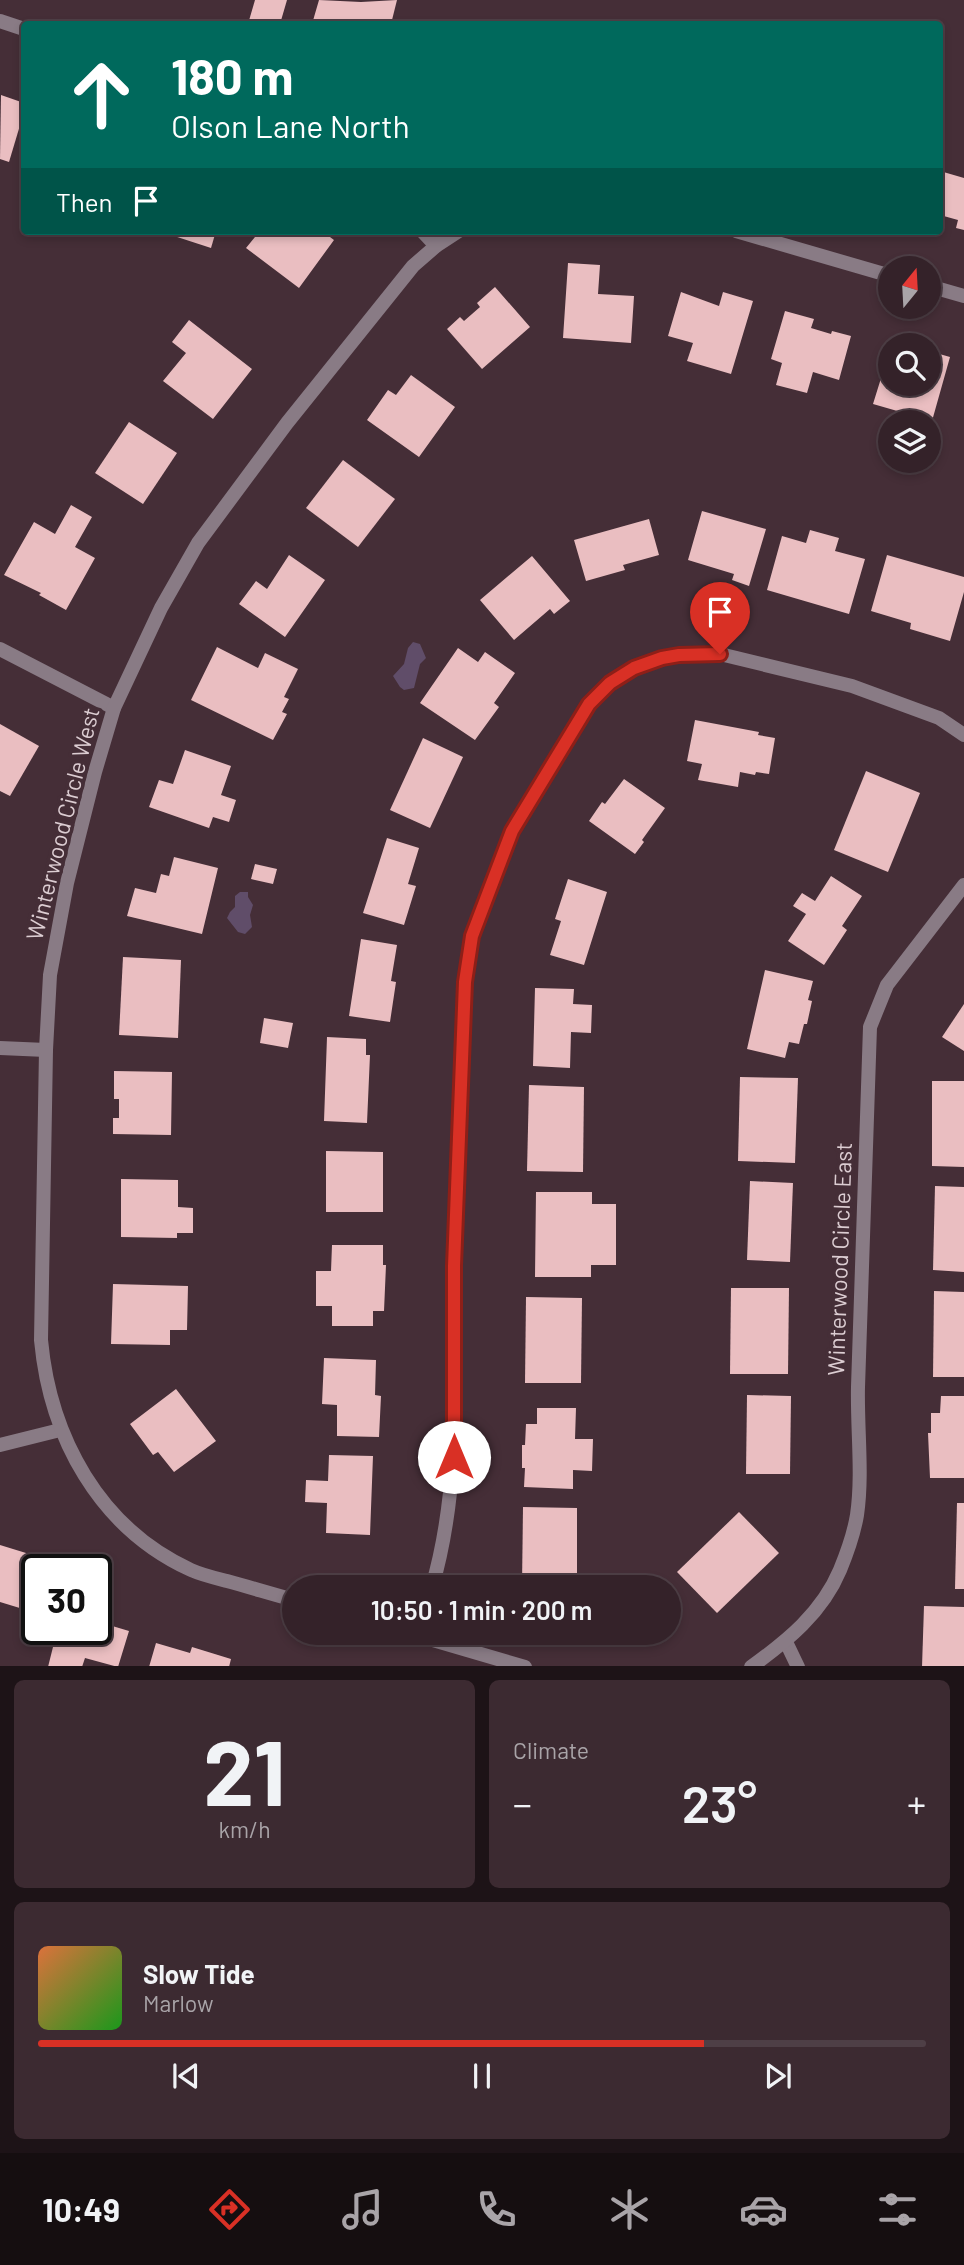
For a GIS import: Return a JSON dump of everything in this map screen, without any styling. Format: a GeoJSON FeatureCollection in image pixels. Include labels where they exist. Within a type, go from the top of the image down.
{"type":"FeatureCollection","features":[{"type":"Feature","properties":{"kind":"street"},"geometry":{"type":"LineString","coordinates":[[0,21],[21,28]]}},
{"type":"Feature","properties":{"kind":"street"},"geometry":{"type":"LineString","coordinates":[[426,235],[436,246]]}},
{"type":"Feature","properties":{"kind":"street","name":"Winterwood Circle West"},"geometry":{"type":"LineString","coordinates":[[282,1597],[192,1571],[152,1548],[117,1519],[79,1468],[60,1430],[44,1371],[41,1340],[46,1049],[50,975],[67,883],[114,708],[161,608],[198,543],[312,392],[413,266],[453,235]]}},
{"type":"Feature","properties":{"kind":"street"},"geometry":{"type":"LineString","coordinates":[[750,235],[878,272]]}},
{"type":"Feature","properties":{"kind":"street"},"geometry":{"type":"LineString","coordinates":[[942,290],[964,296]]}},
{"type":"Feature","properties":{"kind":"street"},"geometry":{"type":"LineString","coordinates":[[0,649],[114,708]]}},
{"type":"Feature","properties":{"kind":"street"},"geometry":{"type":"LineString","coordinates":[[434,1575],[449,1505],[454,1457],[454,1266],[465,982],[472,936],[512,831],[589,704],[610,683],[634,668],[679,655],[720,654],[852,686],[939,718],[964,735]]}},
{"type":"Feature","properties":{"kind":"street","name":"Winterwood Circle East"},"geometry":{"type":"LineString","coordinates":[[752,1666],[786,1642],[821,1603],[843,1561],[857,1516],[857,1418],[870,1027],[887,985],[964,885]]}},
{"type":"Feature","properties":{"kind":"street"},"geometry":{"type":"LineString","coordinates":[[0,1048],[46,1049]]}},
{"type":"Feature","properties":{"kind":"street"},"geometry":{"type":"LineString","coordinates":[[0,1445],[60,1430]]}},
{"type":"Feature","properties":{"kind":"street"},"geometry":{"type":"LineString","coordinates":[[786,1642],[798,1666]]}},
{"type":"Feature","properties":{"kind":"street"},"geometry":{"type":"LineString","coordinates":[[452,1645],[522,1666]]}},
{"type":"Feature","properties":{"kind":"shaded area"},"geometry":{"type":"Polygon","coordinates":[[[413,642],[420,644],[426,658],[420,664],[414,688],[404,690],[393,676],[404,664],[408,648],[413,642]]]}},
{"type":"Feature","properties":{"kind":"shaded area"},"geometry":{"type":"Polygon","coordinates":[[[240,892],[248,892],[253,905],[250,915],[252,927],[245,934],[238,932],[227,918],[235,907],[235,896],[240,892]]]}},
{"type":"Feature","properties":{"kind":"building"},"geometry":{"type":"Polygon","coordinates":[[[255,0],[287,0],[281,21],[249,21],[255,0]]]}},
{"type":"Feature","properties":{"kind":"building"},"geometry":{"type":"Polygon","coordinates":[[[319,0],[397,0],[392,21],[313,21],[319,0]]]}},
{"type":"Feature","properties":{"kind":"building"},"geometry":{"type":"Polygon","coordinates":[[[1,95],[21,102],[21,122],[9,162],[0,159],[1,95]]]}},
{"type":"Feature","properties":{"kind":"building"},"geometry":{"type":"Polygon","coordinates":[[[943,172],[964,178],[964,230],[956,228],[958,220],[943,216],[943,172]]]}},
{"type":"Feature","properties":{"kind":"building"},"geometry":{"type":"Polygon","coordinates":[[[171,235],[215,235],[211,248],[171,235]]]}},
{"type":"Feature","properties":{"kind":"building"},"geometry":{"type":"Polygon","coordinates":[[[257,235],[327,235],[334,240],[299,288],[246,248],[257,235]]]}},
{"type":"Feature","properties":{"kind":"building"},"geometry":{"type":"Polygon","coordinates":[[[568,263],[600,265],[598,294],[634,296],[631,343],[563,338],[568,263]]]}},
{"type":"Feature","properties":{"kind":"building"},"geometry":{"type":"Polygon","coordinates":[[[495,287],[530,327],[482,369],[447,329],[460,317],[464,321],[480,307],[477,303],[495,287]]]}},
{"type":"Feature","properties":{"kind":"building"},"geometry":{"type":"Polygon","coordinates":[[[681,292],[719,306],[723,292],[753,301],[731,374],[687,361],[693,343],[668,336],[681,292]]]}},
{"type":"Feature","properties":{"kind":"building"},"geometry":{"type":"Polygon","coordinates":[[[785,311],[814,319],[811,328],[851,336],[839,380],[813,372],[807,393],[776,385],[782,363],[771,359],[785,311]]]}},
{"type":"Feature","properties":{"kind":"building"},"geometry":{"type":"Polygon","coordinates":[[[189,320],[252,369],[213,419],[163,381],[186,353],[172,342],[189,320]]]}},
{"type":"Feature","properties":{"kind":"building"},"geometry":{"type":"Polygon","coordinates":[[[941,354],[950,357],[941,389],[941,354]]]}},
{"type":"Feature","properties":{"kind":"building"},"geometry":{"type":"Polygon","coordinates":[[[411,375],[455,407],[419,457],[367,420],[388,390],[396,395],[411,375]]]}},
{"type":"Feature","properties":{"kind":"building"},"geometry":{"type":"Polygon","coordinates":[[[878,388],[878,396],[939,396],[935,410],[894,410],[873,404],[878,388]]]}},
{"type":"Feature","properties":{"kind":"building"},"geometry":{"type":"Polygon","coordinates":[[[129,422],[177,453],[143,504],[95,473],[129,422]]]}},
{"type":"Feature","properties":{"kind":"building"},"geometry":{"type":"Polygon","coordinates":[[[343,460],[395,499],[358,547],[306,508],[343,460]]]}},
{"type":"Feature","properties":{"kind":"building"},"geometry":{"type":"Polygon","coordinates":[[[71,505],[92,517],[75,547],[95,558],[66,610],[39,595],[41,593],[4,575],[34,522],[55,534],[71,505]]]}},
{"type":"Feature","properties":{"kind":"building"},"geometry":{"type":"Polygon","coordinates":[[[702,511],[766,529],[749,586],[732,580],[734,574],[688,560],[702,511]]]}},
{"type":"Feature","properties":{"kind":"building"},"geometry":{"type":"Polygon","coordinates":[[[649,519],[659,555],[623,565],[625,570],[586,581],[574,540],[649,519]]]}},
{"type":"Feature","properties":{"kind":"building"},"geometry":{"type":"Polygon","coordinates":[[[810,530],[839,538],[835,551],[865,559],[849,614],[767,590],[782,536],[806,543],[810,530]]]}},
{"type":"Feature","properties":{"kind":"building"},"geometry":{"type":"Polygon","coordinates":[[[289,555],[325,580],[285,637],[239,604],[256,581],[267,589],[289,555]]]}},
{"type":"Feature","properties":{"kind":"building"},"geometry":{"type":"Polygon","coordinates":[[[887,555],[964,577],[964,592],[950,641],[910,629],[911,623],[871,611],[887,555]]]}},
{"type":"Feature","properties":{"kind":"building"},"geometry":{"type":"Polygon","coordinates":[[[532,556],[570,601],[554,614],[550,609],[514,640],[480,600],[532,556]]]}},
{"type":"Feature","properties":{"kind":"building"},"geometry":{"type":"Polygon","coordinates":[[[217,647],[258,668],[265,653],[298,669],[284,697],[289,699],[282,712],[287,714],[273,740],[191,700],[217,647]]]}},
{"type":"Feature","properties":{"kind":"building"},"geometry":{"type":"Polygon","coordinates":[[[458,648],[478,662],[485,652],[515,673],[494,703],[499,707],[475,740],[420,703],[458,648]]]}},
{"type":"Feature","properties":{"kind":"building"},"geometry":{"type":"Polygon","coordinates":[[[695,720],[759,732],[758,735],[775,738],[769,774],[740,772],[738,787],[698,780],[702,764],[687,761],[695,720]]]}},
{"type":"Feature","properties":{"kind":"building"},"geometry":{"type":"Polygon","coordinates":[[[0,724],[39,746],[10,796],[0,791],[0,724]]]}},
{"type":"Feature","properties":{"kind":"building"},"geometry":{"type":"Polygon","coordinates":[[[423,738],[463,757],[430,828],[390,810],[423,738]]]}},
{"type":"Feature","properties":{"kind":"building"},"geometry":{"type":"Polygon","coordinates":[[[185,750],[231,766],[221,795],[236,800],[229,822],[213,817],[209,828],[149,807],[159,780],[173,784],[185,750]]]}},
{"type":"Feature","properties":{"kind":"building"},"geometry":{"type":"Polygon","coordinates":[[[866,771],[920,793],[888,872],[834,850],[866,771]]]}},
{"type":"Feature","properties":{"kind":"building"},"geometry":{"type":"Polygon","coordinates":[[[624,779],[665,808],[635,854],[589,821],[602,802],[605,804],[624,779]]]}},
{"type":"Feature","properties":{"kind":"building"},"geometry":{"type":"Polygon","coordinates":[[[387,838],[419,848],[408,884],[416,886],[404,925],[363,913],[387,838]]]}},
{"type":"Feature","properties":{"kind":"building"},"geometry":{"type":"Polygon","coordinates":[[[174,857],[218,868],[202,934],[127,916],[135,888],[156,893],[161,874],[169,876],[174,857]]]}},
{"type":"Feature","properties":{"kind":"building"},"geometry":{"type":"Polygon","coordinates":[[[255,864],[277,869],[273,884],[251,879],[255,864]]]}},
{"type":"Feature","properties":{"kind":"building"},"geometry":{"type":"Polygon","coordinates":[[[831,876],[862,896],[842,926],[847,930],[824,965],[788,941],[806,914],[793,906],[802,893],[815,901],[831,876]]]}},
{"type":"Feature","properties":{"kind":"building"},"geometry":{"type":"Polygon","coordinates":[[[568,879],[607,892],[584,965],[550,955],[561,921],[555,919],[568,879]]]}},
{"type":"Feature","properties":{"kind":"building"},"geometry":{"type":"Polygon","coordinates":[[[361,939],[397,945],[391,981],[396,982],[390,1022],[349,1016],[361,939]]]}},
{"type":"Feature","properties":{"kind":"building"},"geometry":{"type":"Polygon","coordinates":[[[123,957],[181,960],[178,1038],[119,1035],[123,957]]]}},
{"type":"Feature","properties":{"kind":"building"},"geometry":{"type":"Polygon","coordinates":[[[765,970],[813,981],[808,1000],[812,1001],[807,1024],[804,1024],[799,1044],[789,1042],[785,1058],[747,1049],[765,970]]]}},
{"type":"Feature","properties":{"kind":"building"},"geometry":{"type":"Polygon","coordinates":[[[535,988],[574,989],[573,1004],[592,1005],[591,1033],[571,1032],[570,1068],[533,1066],[535,988]]]}},
{"type":"Feature","properties":{"kind":"building"},"geometry":{"type":"Polygon","coordinates":[[[964,1004],[964,1051],[942,1037],[964,1004]]]}},
{"type":"Feature","properties":{"kind":"building"},"geometry":{"type":"Polygon","coordinates":[[[264,1018],[293,1023],[288,1048],[260,1043],[264,1018]]]}},
{"type":"Feature","properties":{"kind":"building"},"geometry":{"type":"Polygon","coordinates":[[[327,1037],[366,1039],[366,1055],[370,1055],[367,1123],[324,1121],[327,1037]]]}},
{"type":"Feature","properties":{"kind":"building"},"geometry":{"type":"Polygon","coordinates":[[[114,1071],[172,1072],[171,1135],[113,1134],[113,1118],[119,1118],[119,1099],[114,1099],[114,1071]]]}},
{"type":"Feature","properties":{"kind":"building"},"geometry":{"type":"Polygon","coordinates":[[[740,1077],[798,1078],[795,1163],[738,1161],[740,1077]]]}},
{"type":"Feature","properties":{"kind":"building"},"geometry":{"type":"Polygon","coordinates":[[[932,1081],[964,1081],[964,1167],[932,1166],[932,1081]]]}},
{"type":"Feature","properties":{"kind":"building"},"geometry":{"type":"Polygon","coordinates":[[[529,1085],[584,1087],[583,1172],[527,1171],[529,1085]]]}},
{"type":"Feature","properties":{"kind":"building"},"geometry":{"type":"Polygon","coordinates":[[[326,1151],[383,1152],[383,1212],[326,1212],[326,1151]]]}},
{"type":"Feature","properties":{"kind":"building"},"geometry":{"type":"Polygon","coordinates":[[[121,1179],[178,1180],[178,1207],[193,1208],[193,1233],[177,1233],[177,1238],[121,1237],[121,1179]]]}},
{"type":"Feature","properties":{"kind":"building"},"geometry":{"type":"Polygon","coordinates":[[[750,1181],[793,1183],[790,1262],[747,1260],[750,1181]]]}},
{"type":"Feature","properties":{"kind":"building"},"geometry":{"type":"Polygon","coordinates":[[[935,1186],[964,1187],[964,1272],[933,1270],[935,1186]]]}},
{"type":"Feature","properties":{"kind":"building"},"geometry":{"type":"Polygon","coordinates":[[[536,1192],[592,1192],[592,1204],[616,1204],[616,1265],[591,1265],[591,1277],[535,1277],[536,1192]]]}},
{"type":"Feature","properties":{"kind":"building"},"geometry":{"type":"Polygon","coordinates":[[[332,1245],[383,1245],[383,1265],[386,1265],[384,1311],[373,1311],[373,1326],[332,1326],[332,1306],[316,1306],[316,1271],[331,1271],[332,1245]]]}},
{"type":"Feature","properties":{"kind":"building"},"geometry":{"type":"Polygon","coordinates":[[[113,1284],[188,1286],[187,1330],[170,1330],[170,1345],[111,1344],[113,1284]]]}},
{"type":"Feature","properties":{"kind":"building"},"geometry":{"type":"Polygon","coordinates":[[[731,1288],[789,1288],[788,1374],[730,1374],[731,1288]]]}},
{"type":"Feature","properties":{"kind":"building"},"geometry":{"type":"Polygon","coordinates":[[[934,1291],[964,1292],[964,1377],[933,1377],[934,1291]]]}},
{"type":"Feature","properties":{"kind":"building"},"geometry":{"type":"Polygon","coordinates":[[[526,1297],[582,1298],[581,1383],[525,1383],[526,1297]]]}},
{"type":"Feature","properties":{"kind":"building"},"geometry":{"type":"Polygon","coordinates":[[[324,1358],[376,1360],[375,1395],[381,1396],[379,1437],[337,1436],[337,1405],[322,1404],[324,1358]]]}},
{"type":"Feature","properties":{"kind":"building"},"geometry":{"type":"Polygon","coordinates":[[[176,1389],[216,1441],[174,1472],[158,1452],[153,1455],[130,1424],[176,1389]]]}},
{"type":"Feature","properties":{"kind":"building"},"geometry":{"type":"Polygon","coordinates":[[[747,1395],[791,1396],[790,1474],[746,1474],[747,1395]]]}},
{"type":"Feature","properties":{"kind":"building"},"geometry":{"type":"Polygon","coordinates":[[[941,1396],[964,1396],[964,1478],[930,1478],[928,1433],[931,1433],[931,1413],[940,1413],[941,1396]]]}},
{"type":"Feature","properties":{"kind":"building"},"geometry":{"type":"Polygon","coordinates":[[[537,1408],[576,1408],[575,1439],[593,1439],[592,1471],[573,1470],[573,1489],[524,1487],[522,1445],[525,1445],[526,1424],[537,1424],[537,1408]]]}},
{"type":"Feature","properties":{"kind":"building"},"geometry":{"type":"Polygon","coordinates":[[[329,1455],[373,1456],[370,1535],[326,1533],[327,1503],[305,1502],[306,1480],[328,1481],[329,1455]]]}},
{"type":"Feature","properties":{"kind":"building"},"geometry":{"type":"Polygon","coordinates":[[[957,1503],[964,1503],[964,1589],[955,1589],[957,1503]]]}},
{"type":"Feature","properties":{"kind":"building"},"geometry":{"type":"Polygon","coordinates":[[[523,1507],[577,1508],[577,1575],[522,1575],[523,1507]]]}},
{"type":"Feature","properties":{"kind":"building"},"geometry":{"type":"Polygon","coordinates":[[[739,1512],[779,1553],[717,1613],[677,1572],[739,1512]]]}},
{"type":"Feature","properties":{"kind":"building"},"geometry":{"type":"Polygon","coordinates":[[[0,1545],[29,1554],[21,1554],[21,1608],[0,1602],[0,1545]]]}},
{"type":"Feature","properties":{"kind":"building"},"geometry":{"type":"Polygon","coordinates":[[[924,1606],[964,1607],[964,1666],[922,1666],[924,1606]]]}},
{"type":"Feature","properties":{"kind":"building"},"geometry":{"type":"Polygon","coordinates":[[[112,1626],[129,1631],[118,1666],[85,1658],[82,1666],[48,1666],[53,1647],[45,1645],[112,1645],[112,1626]]]}},
{"type":"Feature","properties":{"kind":"building"},"geometry":{"type":"Polygon","coordinates":[[[156,1643],[190,1653],[192,1647],[231,1659],[229,1666],[149,1666],[156,1643]]]}},
{"type":"Feature","properties":{"kind":"route"},"geometry":{"type":"LineString","coordinates":[[454,1457],[454,1266],[465,982],[472,936],[512,831],[589,704],[610,683],[634,668],[679,655],[720,654]]}}]}
